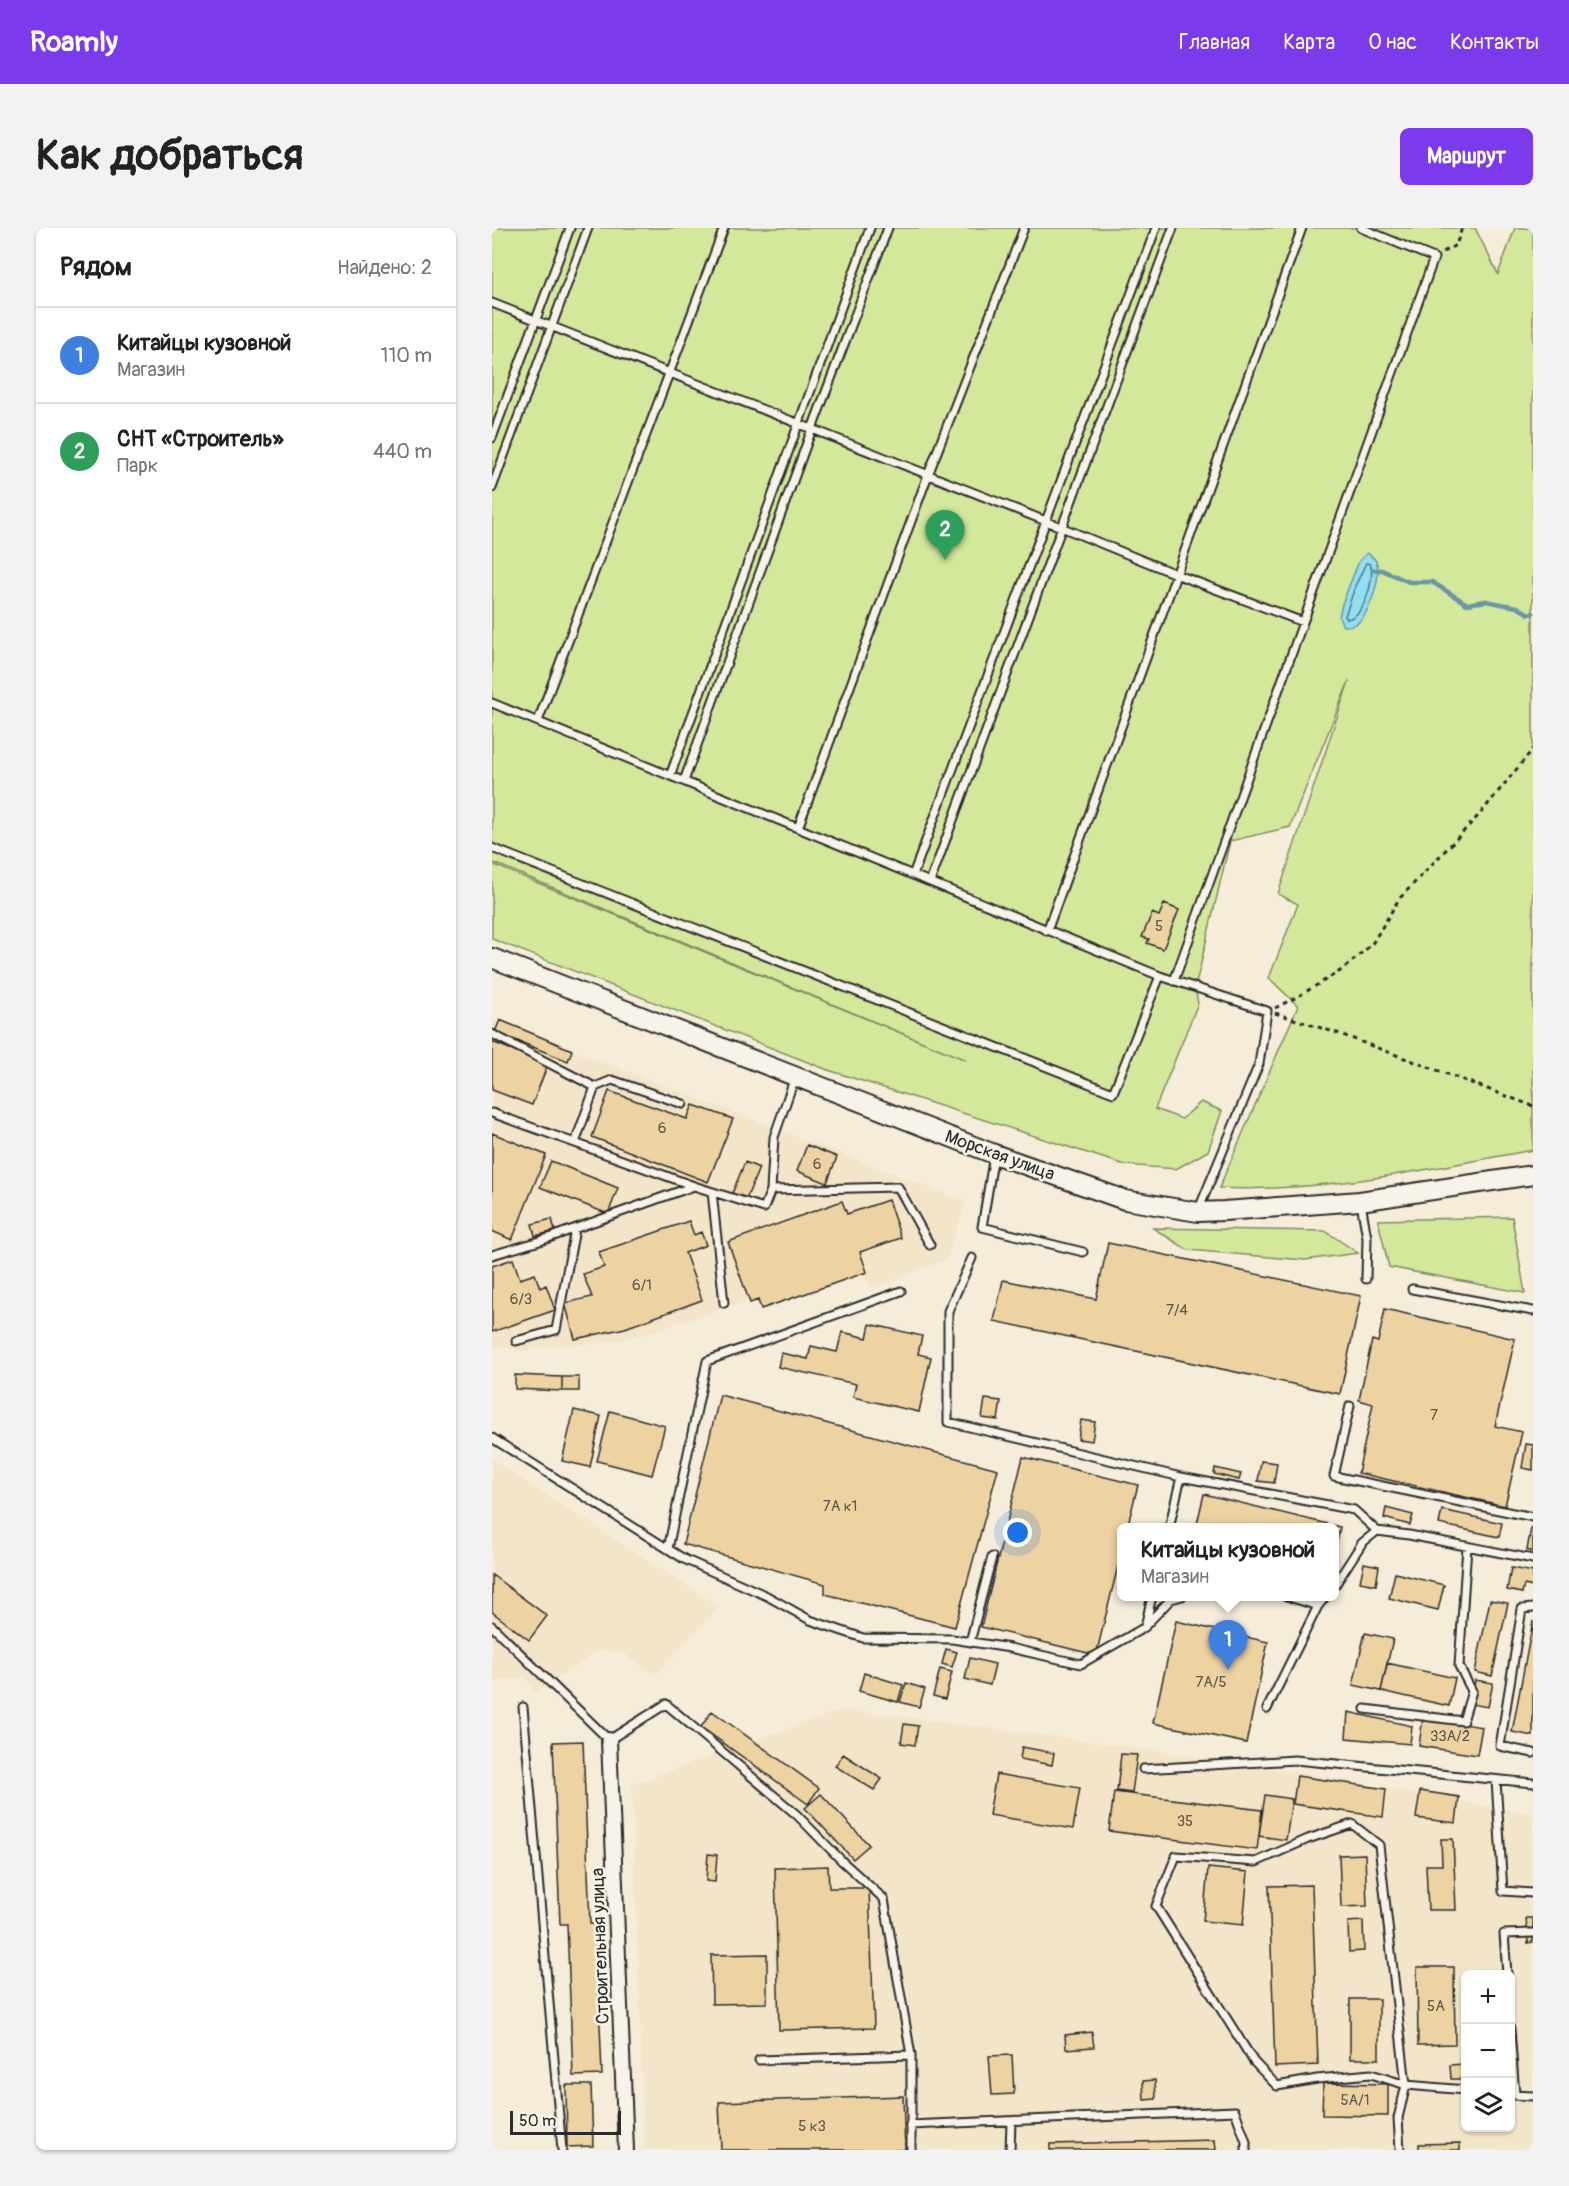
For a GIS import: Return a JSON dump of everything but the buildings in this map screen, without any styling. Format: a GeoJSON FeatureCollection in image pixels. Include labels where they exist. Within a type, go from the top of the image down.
{"type":"FeatureCollection","features":[{"type":"Feature","properties":{"kind":"street","name":"Морская улица"},"geometry":{"type":"LineString","coordinates":[[492,958],[994,1154],[1125,1200],[1198,1212],[1360,1201],[1533,1175]]}},
{"type":"Feature","properties":{"kind":"street","name":"Строительная улица"},"geometry":{"type":"LineString","coordinates":[[609,1740],[626,2150]]}},
{"type":"Feature","properties":{"kind":"lane"},"geometry":{"type":"LineString","coordinates":[[492,438],[570,228]]}},
{"type":"Feature","properties":{"kind":"lane"},"geometry":{"type":"LineString","coordinates":[[492,488],[588,228]]}},
{"type":"Feature","properties":{"kind":"lane"},"geometry":{"type":"LineString","coordinates":[[538,722],[724,228]]}},
{"type":"Feature","properties":{"kind":"lane"},"geometry":{"type":"LineString","coordinates":[[670,776],[870,228]]}},
{"type":"Feature","properties":{"kind":"lane"},"geometry":{"type":"LineString","coordinates":[[684,781],[888,228]]}},
{"type":"Feature","properties":{"kind":"lane"},"geometry":{"type":"LineString","coordinates":[[798,828],[928,475],[1024,228]]}},
{"type":"Feature","properties":{"kind":"lane"},"geometry":{"type":"LineString","coordinates":[[913,875],[1156,228]]}},
{"type":"Feature","properties":{"kind":"lane"},"geometry":{"type":"LineString","coordinates":[[930,882],[1173,228]]}},
{"type":"Feature","properties":{"kind":"lane"},"geometry":{"type":"LineString","coordinates":[[1047,931],[1302,228]]}},
{"type":"Feature","properties":{"kind":"lane"},"geometry":{"type":"LineString","coordinates":[[1174,981],[1434,258],[1361,228]]}},
{"type":"Feature","properties":{"kind":"lane"},"geometry":{"type":"LineString","coordinates":[[492,303],[1178,575],[1303,622]]}},
{"type":"Feature","properties":{"kind":"lane"},"geometry":{"type":"LineString","coordinates":[[492,703],[1160,976],[1268,1011],[1259,1064],[1198,1212]]}},
{"type":"Feature","properties":{"kind":"lane"},"geometry":{"type":"LineString","coordinates":[[492,848],[1113,1093],[1160,976]]}},
{"type":"Feature","properties":{"kind":"lane"},"geometry":{"type":"LineString","coordinates":[[492,1034],[595,1087]]}},
{"type":"Feature","properties":{"kind":"lane"},"geometry":{"type":"LineString","coordinates":[[492,1113],[694,1186],[764,1208],[771,1190],[774,1137],[795,1077]]}},
{"type":"Feature","properties":{"kind":"lane"},"geometry":{"type":"LineString","coordinates":[[575,1143],[595,1087],[612,1080],[682,1104]]}},
{"type":"Feature","properties":{"kind":"lane"},"geometry":{"type":"LineString","coordinates":[[994,1154],[982,1227],[1083,1252]]}},
{"type":"Feature","properties":{"kind":"lane"},"geometry":{"type":"LineString","coordinates":[[492,1255],[575,1229],[694,1186]]}},
{"type":"Feature","properties":{"kind":"lane"},"geometry":{"type":"LineString","coordinates":[[771,1190],[898,1188],[930,1245]]}},
{"type":"Feature","properties":{"kind":"lane"},"geometry":{"type":"LineString","coordinates":[[712,1192],[724,1303]]}},
{"type":"Feature","properties":{"kind":"lane"},"geometry":{"type":"LineString","coordinates":[[1360,1201],[1367,1238],[1366,1279]]}},
{"type":"Feature","properties":{"kind":"lane"},"geometry":{"type":"LineString","coordinates":[[516,1341],[555,1330],[575,1229]]}},
{"type":"Feature","properties":{"kind":"lane"},"geometry":{"type":"LineString","coordinates":[[972,1258],[948,1311],[948,1422],[1181,1478],[1354,1510],[1377,1531],[1533,1559]]}},
{"type":"Feature","properties":{"kind":"lane"},"geometry":{"type":"LineString","coordinates":[[1412,1289],[1533,1311]]}},
{"type":"Feature","properties":{"kind":"lane"},"geometry":{"type":"LineString","coordinates":[[668,1549],[707,1361],[901,1291]]}},
{"type":"Feature","properties":{"kind":"lane"},"geometry":{"type":"LineString","coordinates":[[1350,1406],[1334,1476],[1533,1517]]}},
{"type":"Feature","properties":{"kind":"lane"},"geometry":{"type":"LineString","coordinates":[[492,1438],[684,1559],[767,1596],[810,1620],[862,1638],[952,1639],[1010,1648],[1081,1664],[1145,1627],[1169,1601]]}},
{"type":"Feature","properties":{"kind":"lane"},"geometry":{"type":"LineString","coordinates":[[1169,1523],[1181,1478]]}},
{"type":"Feature","properties":{"kind":"lane"},"geometry":{"type":"LineString","coordinates":[[1339,1579],[1362,1543],[1377,1531]]}},
{"type":"Feature","properties":{"kind":"lane"},"geometry":{"type":"LineString","coordinates":[[1365,1709],[1463,1721],[1472,1691],[1459,1666],[1467,1546]]}},
{"type":"Feature","properties":{"kind":"lane"},"geometry":{"type":"LineString","coordinates":[[970,1642],[992,1557]]}},
{"type":"Feature","properties":{"kind":"lane"},"geometry":{"type":"LineString","coordinates":[[1145,1627],[1151,1601]]}},
{"type":"Feature","properties":{"kind":"lane"},"geometry":{"type":"LineString","coordinates":[[1302,1601],[1318,1606]]}},
{"type":"Feature","properties":{"kind":"lane"},"geometry":{"type":"LineString","coordinates":[[1268,1709],[1322,1601]]}},
{"type":"Feature","properties":{"kind":"lane"},"geometry":{"type":"LineString","coordinates":[[1533,1608],[1522,1609],[1500,1746],[1533,1753]]}},
{"type":"Feature","properties":{"kind":"lane"},"geometry":{"type":"LineString","coordinates":[[492,1626],[609,1740],[666,1704],[797,1815],[842,1861],[884,1899],[911,2055],[911,2150]]}},
{"type":"Feature","properties":{"kind":"lane"},"geometry":{"type":"LineString","coordinates":[[523,1707],[562,2150]]}},
{"type":"Feature","properties":{"kind":"lane"},"geometry":{"type":"LineString","coordinates":[[1143,1769],[1295,1760],[1533,1783]]}},
{"type":"Feature","properties":{"kind":"lane"},"geometry":{"type":"LineString","coordinates":[[1496,1780],[1503,1891],[1533,1893]]}},
{"type":"Feature","properties":{"kind":"lane"},"geometry":{"type":"LineString","coordinates":[[1400,2150],[1398,2118],[1406,2085],[1379,1845],[1352,1824],[1308,1839],[1256,1862],[1176,1856],[1156,1906],[1254,2062],[1277,2086],[1317,2079],[1371,2074],[1406,2085],[1461,2090]]}},
{"type":"Feature","properties":{"kind":"lane"},"geometry":{"type":"LineString","coordinates":[[1507,1970],[1504,1934],[1533,1933]]}},
{"type":"Feature","properties":{"kind":"lane"},"geometry":{"type":"LineString","coordinates":[[759,2060],[911,2055]]}},
{"type":"Feature","properties":{"kind":"lane"},"geometry":{"type":"LineString","coordinates":[[1515,2095],[1533,2096]]}},
{"type":"Feature","properties":{"kind":"lane"},"geometry":{"type":"LineString","coordinates":[[910,2126],[1235,2111],[1246,2142],[1246,2150]]}},
{"type":"Feature","properties":{"kind":"lane"},"geometry":{"type":"LineString","coordinates":[[1010,2150],[1011,2121]]}},
{"type":"Feature","properties":{"kind":"path"},"geometry":{"type":"LineString","coordinates":[[1434,258],[1456,245],[1462,228]]}},
{"type":"Feature","properties":{"kind":"path"},"geometry":{"type":"LineString","coordinates":[[1268,1011],[1297,997],[1342,970],[1371,944],[1399,900],[1480,814],[1533,749]]}},
{"type":"Feature","properties":{"kind":"path"},"geometry":{"type":"LineString","coordinates":[[1268,1011],[1340,1034],[1533,1106]]}},
{"type":"Feature","properties":{"kind":"shaded area"},"geometry":{"type":"Polygon","coordinates":[[[492,1020],[966,1201],[947,1259],[871,1289],[859,1265],[628,1339],[522,1351],[492,1347],[492,1020]]]}},
{"type":"Feature","properties":{"kind":"shaded area"},"geometry":{"type":"Polygon","coordinates":[[[492,1459],[720,1607],[655,1675],[623,1653],[600,1650],[536,1693],[525,1677],[492,1682],[492,1459]]]}},
{"type":"Feature","properties":{"kind":"shaded area"},"geometry":{"type":"Polygon","coordinates":[[[843,1709],[1111,1744],[1296,1772],[1533,1814],[1533,2150],[644,2150],[632,1784],[843,1709]]]}},
{"type":"Feature","properties":{"kind":"green space"},"geometry":{"type":"Polygon","coordinates":[[[492,228],[1475,228],[1498,274],[1515,228],[1533,228],[1533,1150],[1338,1183],[1259,1189],[1219,1188],[1298,1006],[1269,978],[1298,904],[1278,894],[1349,681],[1290,827],[1230,841],[1195,988],[1198,1003],[1155,1109],[1182,1119],[1201,1102],[1222,1111],[1208,1151],[1176,1169],[1125,1165],[828,1070],[492,939],[492,864],[966,1060],[492,862],[492,228]]]}},
{"type":"Feature","properties":{"kind":"green space"},"geometry":{"type":"Polygon","coordinates":[[[1512,1217],[1525,1293],[1389,1267],[1378,1220],[1512,1217]]]}},
{"type":"Feature","properties":{"kind":"green space"},"geometry":{"type":"Polygon","coordinates":[[[1153,1228],[1325,1231],[1358,1253],[1305,1260],[1188,1250],[1153,1228]]]}},
{"type":"Feature","properties":{"kind":"water"},"geometry":{"type":"Polygon","coordinates":[[[1367,553],[1377,563],[1378,568],[1372,598],[1361,620],[1355,625],[1343,626],[1339,617],[1342,604],[1359,561],[1367,553]]]}},
{"type":"Feature","properties":{"kind":"waterway"},"geometry":{"type":"LineString","coordinates":[[1373,570],[1382,570],[1409,582],[1432,582],[1467,604],[1486,601],[1517,607],[1529,614],[1533,613]]}},
{"type":"Feature","properties":{"kind":"place","name":"СНТ «Строитель»"},"geometry":{"type":"Point","coordinates":[945,560]}},
{"type":"Feature","properties":{"kind":"place","name":"Китайцы кузовной"},"geometry":{"type":"Point","coordinates":[1228,1670]}}]}
